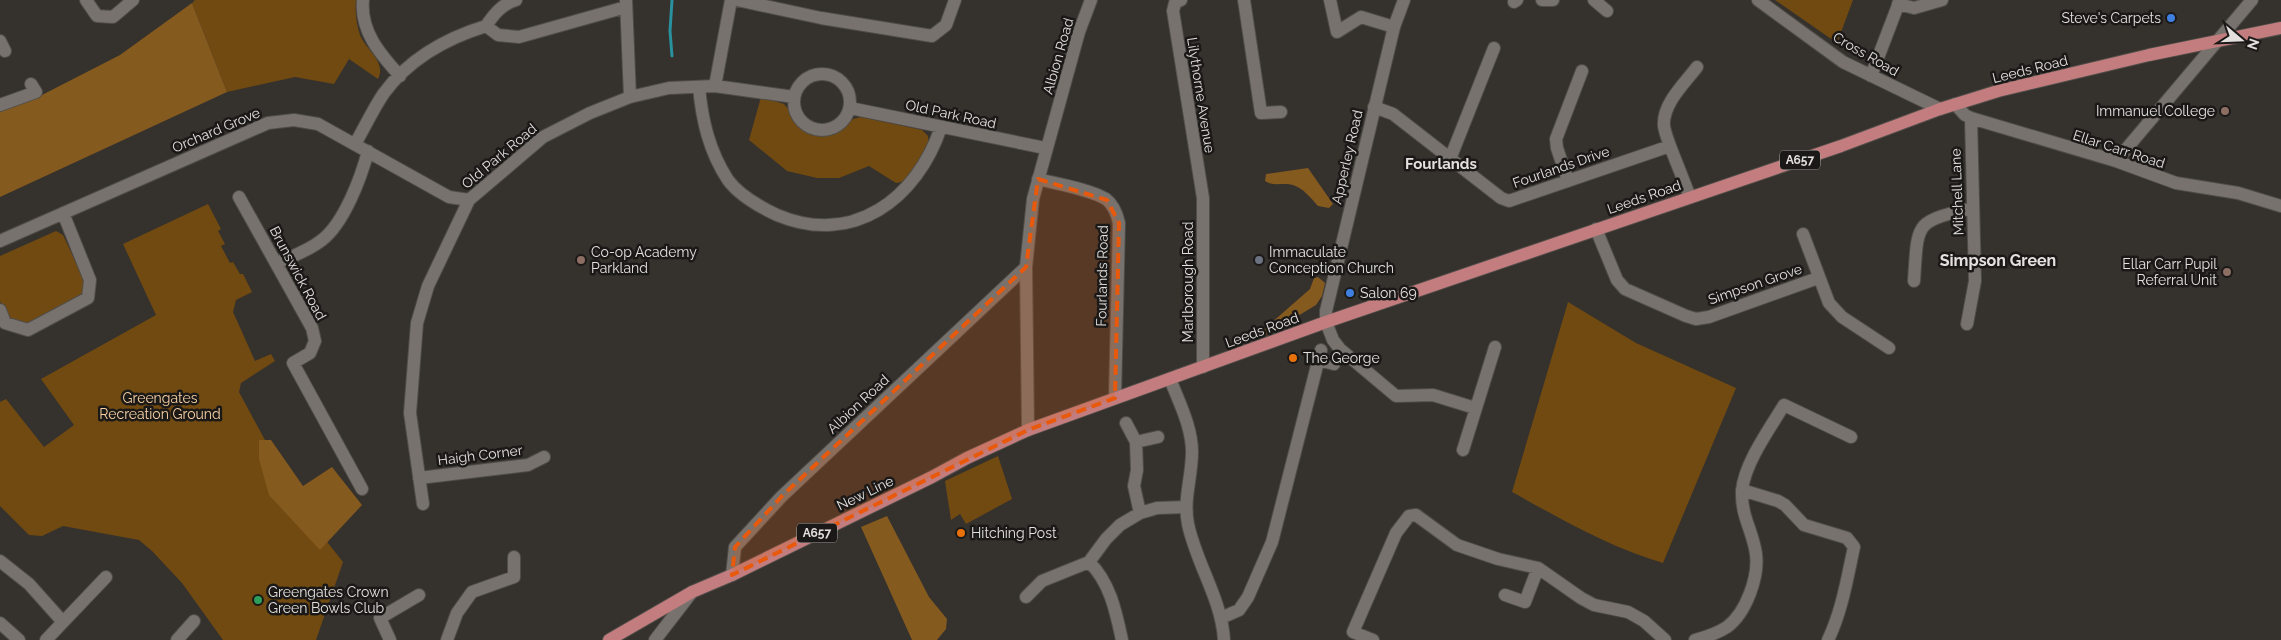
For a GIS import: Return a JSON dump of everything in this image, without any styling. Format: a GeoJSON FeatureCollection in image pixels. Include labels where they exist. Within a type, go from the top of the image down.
{"type":"FeatureCollection","features":[{"type":"Feature","properties":{"kind":"main road","name":"Leeds Road"},"geometry":{"type":"LineString","coordinates":[[1028,430],[1326,322],[1841,146],[1955,104],[1998,91],[2218,40],[2281,28]]}},
{"type":"Feature","properties":{"kind":"main road","name":"New Line"},"geometry":{"type":"LineString","coordinates":[[609,640],[692,592],[732,575],[967,458],[1028,430]]}},
{"type":"Feature","properties":{"kind":"street"},"geometry":{"type":"LineString","coordinates":[[86,0],[97,16],[113,17],[133,0]]}},
{"type":"Feature","properties":{"kind":"street"},"geometry":{"type":"LineString","coordinates":[[363,0],[362,12],[368,33],[382,56],[400,76]]}},
{"type":"Feature","properties":{"kind":"street"},"geometry":{"type":"LineString","coordinates":[[355,144],[384,93],[400,76],[429,51],[455,36],[486,26],[494,14],[503,6],[516,0]]}},
{"type":"Feature","properties":{"kind":"street"},"geometry":{"type":"LineString","coordinates":[[715,86],[731,0]]}},
{"type":"Feature","properties":{"kind":"street"},"geometry":{"type":"LineString","coordinates":[[737,0],[821,18],[932,36],[940,32],[946,25],[955,0]]}},
{"type":"Feature","properties":{"kind":"street","name":"Albion Road"},"geometry":{"type":"LineString","coordinates":[[1028,430],[1026,268],[1033,199],[1045,148],[1079,32],[1091,0]]}},
{"type":"Feature","properties":{"kind":"street","name":"Lilythorne Avenue"},"geometry":{"type":"LineString","coordinates":[[1181,0],[1175,3],[1173,11],[1202,198]]}},
{"type":"Feature","properties":{"kind":"street"},"geometry":{"type":"LineString","coordinates":[[1244,0],[1261,113],[1280,112]]}},
{"type":"Feature","properties":{"kind":"street"},"geometry":{"type":"LineString","coordinates":[[1330,0],[1337,32],[1361,17],[1394,27]]}},
{"type":"Feature","properties":{"kind":"street","name":"Apperley Road"},"geometry":{"type":"LineString","coordinates":[[1326,322],[1326,310],[1374,107],[1394,27],[1404,0]]}},
{"type":"Feature","properties":{"kind":"street"},"geometry":{"type":"LineString","coordinates":[[1542,0],[1553,0]]}},
{"type":"Feature","properties":{"kind":"street"},"geometry":{"type":"LineString","coordinates":[[1594,0],[1607,11]]}},
{"type":"Feature","properties":{"kind":"street","name":"Cross Road"},"geometry":{"type":"LineString","coordinates":[[1758,0],[1843,62],[1940,109]]}},
{"type":"Feature","properties":{"kind":"street"},"geometry":{"type":"LineString","coordinates":[[1871,76],[1899,2],[1914,8],[1942,0]]}},
{"type":"Feature","properties":{"kind":"street"},"geometry":{"type":"LineString","coordinates":[[2116,161],[2252,0]]}},
{"type":"Feature","properties":{"kind":"street"},"geometry":{"type":"LineString","coordinates":[[486,26],[498,35],[519,37],[626,3],[630,97]]}},
{"type":"Feature","properties":{"kind":"street"},"geometry":{"type":"LineString","coordinates":[[1450,159],[1494,48]]}},
{"type":"Feature","properties":{"kind":"street"},"geometry":{"type":"LineString","coordinates":[[1690,197],[1664,126],[1666,113],[1671,102],[1697,67]]}},
{"type":"Feature","properties":{"kind":"street"},"geometry":{"type":"LineString","coordinates":[[1568,181],[1557,148],[1556,139],[1582,72]]}},
{"type":"Feature","properties":{"kind":"street"},"geometry":{"type":"LineString","coordinates":[[812,75],[831,75],[845,85],[851,100],[850,108],[840,125],[821,131],[811,129],[797,116],[794,96],[804,80],[812,75]]}},
{"type":"Feature","properties":{"kind":"street"},"geometry":{"type":"LineString","coordinates":[[0,105],[36,92],[31,84]]}},
{"type":"Feature","properties":{"kind":"street","name":"Old Park Road"},"geometry":{"type":"LineString","coordinates":[[423,504],[410,412],[417,323],[432,277],[470,200],[542,137],[590,113],[630,97],[670,88],[715,86],[794,96]]}},
{"type":"Feature","properties":{"kind":"street"},"geometry":{"type":"LineString","coordinates":[[699,87],[702,116],[708,140],[729,181],[764,209],[789,220],[834,224],[856,220],[881,209],[906,190],[920,172],[933,149],[941,127]]}},
{"type":"Feature","properties":{"kind":"street","name":"Ellar Carr Road"},"geometry":{"type":"LineString","coordinates":[[1955,104],[1965,115],[1971,118],[2116,161],[2176,183],[2238,193],[2281,206]]}},
{"type":"Feature","properties":{"kind":"street","name":"Fourlands Drive"},"geometry":{"type":"LineString","coordinates":[[1374,107],[1392,114],[1501,198],[1509,201],[1670,146]]}},
{"type":"Feature","properties":{"kind":"street","name":"Old Park Road"},"geometry":{"type":"LineString","coordinates":[[850,108],[1045,148]]}},
{"type":"Feature","properties":{"kind":"street","name":"Mitchell Lane"},"geometry":{"type":"LineString","coordinates":[[1966,324],[1976,280],[1971,118]]}},
{"type":"Feature","properties":{"kind":"street","name":"Orchard Grove"},"geometry":{"type":"LineString","coordinates":[[0,241],[268,123],[294,120],[318,124],[449,197],[470,200]]}},
{"type":"Feature","properties":{"kind":"street"},"geometry":{"type":"LineString","coordinates":[[277,263],[306,251],[332,230],[362,174],[368,151]]}},
{"type":"Feature","properties":{"kind":"street","name":"Fourlands Road"},"geometry":{"type":"LineString","coordinates":[[1038,179],[1096,195],[1107,200],[1115,209],[1119,223],[1115,398]]}},
{"type":"Feature","properties":{"kind":"street","name":"Brunswick Road"},"geometry":{"type":"LineString","coordinates":[[239,197],[312,328],[316,341],[310,353],[293,363],[362,490]]}},
{"type":"Feature","properties":{"kind":"street","name":"Marlborough Road"},"geometry":{"type":"LineString","coordinates":[[1202,198],[1203,367]]}},
{"type":"Feature","properties":{"kind":"street"},"geometry":{"type":"LineString","coordinates":[[1914,281],[1917,238],[1926,222],[1933,217],[1973,208]]}},
{"type":"Feature","properties":{"kind":"street"},"geometry":{"type":"LineString","coordinates":[[0,310],[5,323],[28,330],[88,298],[90,280],[63,213]]}},
{"type":"Feature","properties":{"kind":"street","name":"Simpson Grove"},"geometry":{"type":"LineString","coordinates":[[1596,230],[1617,280],[1625,289],[1696,319],[1709,317],[1818,278]]}},
{"type":"Feature","properties":{"kind":"street","name":"Simpson Grove"},"geometry":{"type":"LineString","coordinates":[[1804,234],[1828,303],[1842,317],[1889,348]]}},
{"type":"Feature","properties":{"kind":"street","name":"Albion Road"},"geometry":{"type":"LineString","coordinates":[[732,575],[735,547],[782,496],[1026,268]]}},
{"type":"Feature","properties":{"kind":"street"},"geometry":{"type":"LineString","coordinates":[[1326,322],[1333,340],[1340,349],[1396,396],[1433,395],[1475,408]]}},
{"type":"Feature","properties":{"kind":"street"},"geometry":{"type":"LineString","coordinates":[[1463,450],[1495,347]]}},
{"type":"Feature","properties":{"kind":"street"},"geometry":{"type":"LineString","coordinates":[[1221,618],[1239,610],[1248,597],[1272,542],[1319,355],[1334,364]]}},
{"type":"Feature","properties":{"kind":"street"},"geometry":{"type":"LineString","coordinates":[[1170,380],[1190,434],[1192,452],[1186,507],[1196,556],[1221,618],[1224,640]]}},
{"type":"Feature","properties":{"kind":"street"},"geometry":{"type":"LineString","coordinates":[[1698,640],[1726,627],[1736,618],[1743,606],[1754,577],[1756,556],[1752,534],[1743,514],[1742,490],[1757,452],[1784,405],[1851,437]]}},
{"type":"Feature","properties":{"kind":"street"},"geometry":{"type":"LineString","coordinates":[[1126,423],[1136,442],[1137,470],[1134,486],[1140,513]]}},
{"type":"Feature","properties":{"kind":"street"},"geometry":{"type":"LineString","coordinates":[[1136,442],[1158,437]]}},
{"type":"Feature","properties":{"kind":"street","name":"Haigh Corner"},"geometry":{"type":"LineString","coordinates":[[419,478],[528,465],[544,457]]}},
{"type":"Feature","properties":{"kind":"street"},"geometry":{"type":"LineString","coordinates":[[1742,490],[1778,501],[1785,505],[1804,525],[1847,538],[1854,547],[1844,596],[1828,640]]}},
{"type":"Feature","properties":{"kind":"street"},"geometry":{"type":"LineString","coordinates":[[1026,597],[1042,581],[1089,562],[1106,539],[1120,525],[1140,513],[1157,508],[1186,507]]}},
{"type":"Feature","properties":{"kind":"street"},"geometry":{"type":"LineString","coordinates":[[1373,640],[1353,632],[1396,533],[1410,516],[1416,515],[1457,545],[1498,559],[1538,568],[1594,605],[1628,612],[1636,616],[1665,640]]}},
{"type":"Feature","properties":{"kind":"street"},"geometry":{"type":"LineString","coordinates":[[447,640],[457,613],[472,592],[514,577],[514,557]]}},
{"type":"Feature","properties":{"kind":"street"},"geometry":{"type":"LineString","coordinates":[[0,560],[29,584],[63,622]]}},
{"type":"Feature","properties":{"kind":"street"},"geometry":{"type":"LineString","coordinates":[[1089,562],[1101,573],[1111,596],[1122,640]]}},
{"type":"Feature","properties":{"kind":"street"},"geometry":{"type":"LineString","coordinates":[[1505,595],[1525,602],[1538,568]]}},
{"type":"Feature","properties":{"kind":"street"},"geometry":{"type":"LineString","coordinates":[[46,640],[106,577]]}},
{"type":"Feature","properties":{"kind":"street"},"geometry":{"type":"LineString","coordinates":[[655,640],[692,592]]}},
{"type":"Feature","properties":{"kind":"street"},"geometry":{"type":"LineString","coordinates":[[390,640],[380,618],[419,595]]}},
{"type":"Feature","properties":{"kind":"street"},"geometry":{"type":"LineString","coordinates":[[178,640],[194,621]]}},
{"type":"Feature","properties":{"kind":"street"},"geometry":{"type":"LineString","coordinates":[[0,623],[19,640]]}},
{"type":"Feature","properties":{"kind":"highlighted area"},"geometry":{"type":"Polygon","coordinates":[[[1038,179],[1107,200],[1119,223],[1115,398],[1028,430],[732,575],[735,547],[782,496],[1026,267],[1038,179]]]}},
{"type":"Feature","properties":{"kind":"green space"},"geometry":{"type":"Polygon","coordinates":[[[195,0],[356,0],[356,18],[360,35],[378,62],[380,73],[378,79],[349,59],[334,84],[295,77],[227,92],[192,3],[195,0]]]}},
{"type":"Feature","properties":{"kind":"green space"},"geometry":{"type":"Polygon","coordinates":[[[1775,0],[1853,0],[1837,43],[1775,0]]]}},
{"type":"Feature","properties":{"kind":"green space"},"geometry":{"type":"Polygon","coordinates":[[[761,97],[784,104],[811,135],[836,134],[853,119],[861,117],[922,130],[928,136],[929,145],[907,181],[896,183],[869,166],[839,178],[817,178],[787,171],[749,140],[761,97]]]}},
{"type":"Feature","properties":{"kind":"green space","name":"Greengates Recreation Ground"},"geometry":{"type":"Polygon","coordinates":[[[208,204],[221,229],[218,231],[225,244],[221,246],[230,263],[233,262],[240,274],[243,274],[252,292],[236,300],[233,312],[255,361],[271,354],[275,361],[241,383],[239,392],[305,514],[343,562],[316,640],[223,640],[182,583],[139,540],[63,526],[42,536],[29,535],[0,506],[0,402],[6,399],[44,447],[74,425],[41,379],[156,315],[123,244],[208,204]]]}},
{"type":"Feature","properties":{"kind":"green space"},"geometry":{"type":"Polygon","coordinates":[[[56,231],[63,235],[86,284],[85,297],[22,328],[8,321],[0,301],[0,256],[56,231]]]}},
{"type":"Feature","properties":{"kind":"green space"},"geometry":{"type":"Polygon","coordinates":[[[1568,302],[1636,343],[1736,388],[1663,563],[1604,541],[1512,492],[1568,302]]]}},
{"type":"Feature","properties":{"kind":"green space"},"geometry":{"type":"Polygon","coordinates":[[[998,456],[1012,499],[966,524],[960,514],[951,520],[945,481],[998,456]]]}},
{"type":"Feature","properties":{"kind":"shaded area"},"geometry":{"type":"Polygon","coordinates":[[[192,3],[227,92],[0,197],[0,111],[40,96],[120,55],[192,3]]]}},
{"type":"Feature","properties":{"kind":"shaded area"},"geometry":{"type":"Polygon","coordinates":[[[1308,168],[1333,204],[1329,208],[1318,206],[1297,186],[1272,184],[1265,181],[1266,174],[1308,168]]]}},
{"type":"Feature","properties":{"kind":"shaded area"},"geometry":{"type":"Polygon","coordinates":[[[1318,277],[1325,283],[1322,296],[1316,305],[1263,337],[1261,332],[1310,289],[1314,278],[1318,277]]]}},
{"type":"Feature","properties":{"kind":"shaded area"},"geometry":{"type":"Polygon","coordinates":[[[259,440],[271,440],[303,486],[332,467],[362,505],[320,550],[269,495],[259,459],[259,440]]]}},
{"type":"Feature","properties":{"kind":"shaded area"},"geometry":{"type":"Polygon","coordinates":[[[887,516],[929,597],[947,619],[946,629],[937,640],[912,640],[861,527],[887,516]]]}},
{"type":"Feature","properties":{"kind":"waterway"},"geometry":{"type":"LineString","coordinates":[[672,0],[670,31],[672,56]]}},
{"type":"Feature","properties":{"kind":"place","name":"Steve's Carpets"},"geometry":{"type":"Point","coordinates":[2171,18]}},
{"type":"Feature","properties":{"kind":"place","name":"Immanuel College"},"geometry":{"type":"Point","coordinates":[2225,111]}},
{"type":"Feature","properties":{"kind":"place","name":"Co-op Academy Parkland"},"geometry":{"type":"Point","coordinates":[581,260]}},
{"type":"Feature","properties":{"kind":"place","name":"Immaculate Conception Church"},"geometry":{"type":"Point","coordinates":[1259,260]}},
{"type":"Feature","properties":{"kind":"place","name":"Ellar Carr Pupil Referral Unit"},"geometry":{"type":"Point","coordinates":[2227,272]}},
{"type":"Feature","properties":{"kind":"place","name":"Salon 69"},"geometry":{"type":"Point","coordinates":[1350,293]}},
{"type":"Feature","properties":{"kind":"place","name":"The George"},"geometry":{"type":"Point","coordinates":[1293,358]}},
{"type":"Feature","properties":{"kind":"place","name":"Hitching Post"},"geometry":{"type":"Point","coordinates":[961,533]}},
{"type":"Feature","properties":{"kind":"place","name":"Greengates Crown Green Bowls Club"},"geometry":{"type":"Point","coordinates":[258,600]}},
{"type":"Feature","properties":{"kind":"district","name":"Fourlands"},"geometry":{"type":"Point","coordinates":[1441,164]}},
{"type":"Feature","properties":{"kind":"district","name":"Simpson Green"},"geometry":{"type":"Point","coordinates":[1998,260]}}]}
